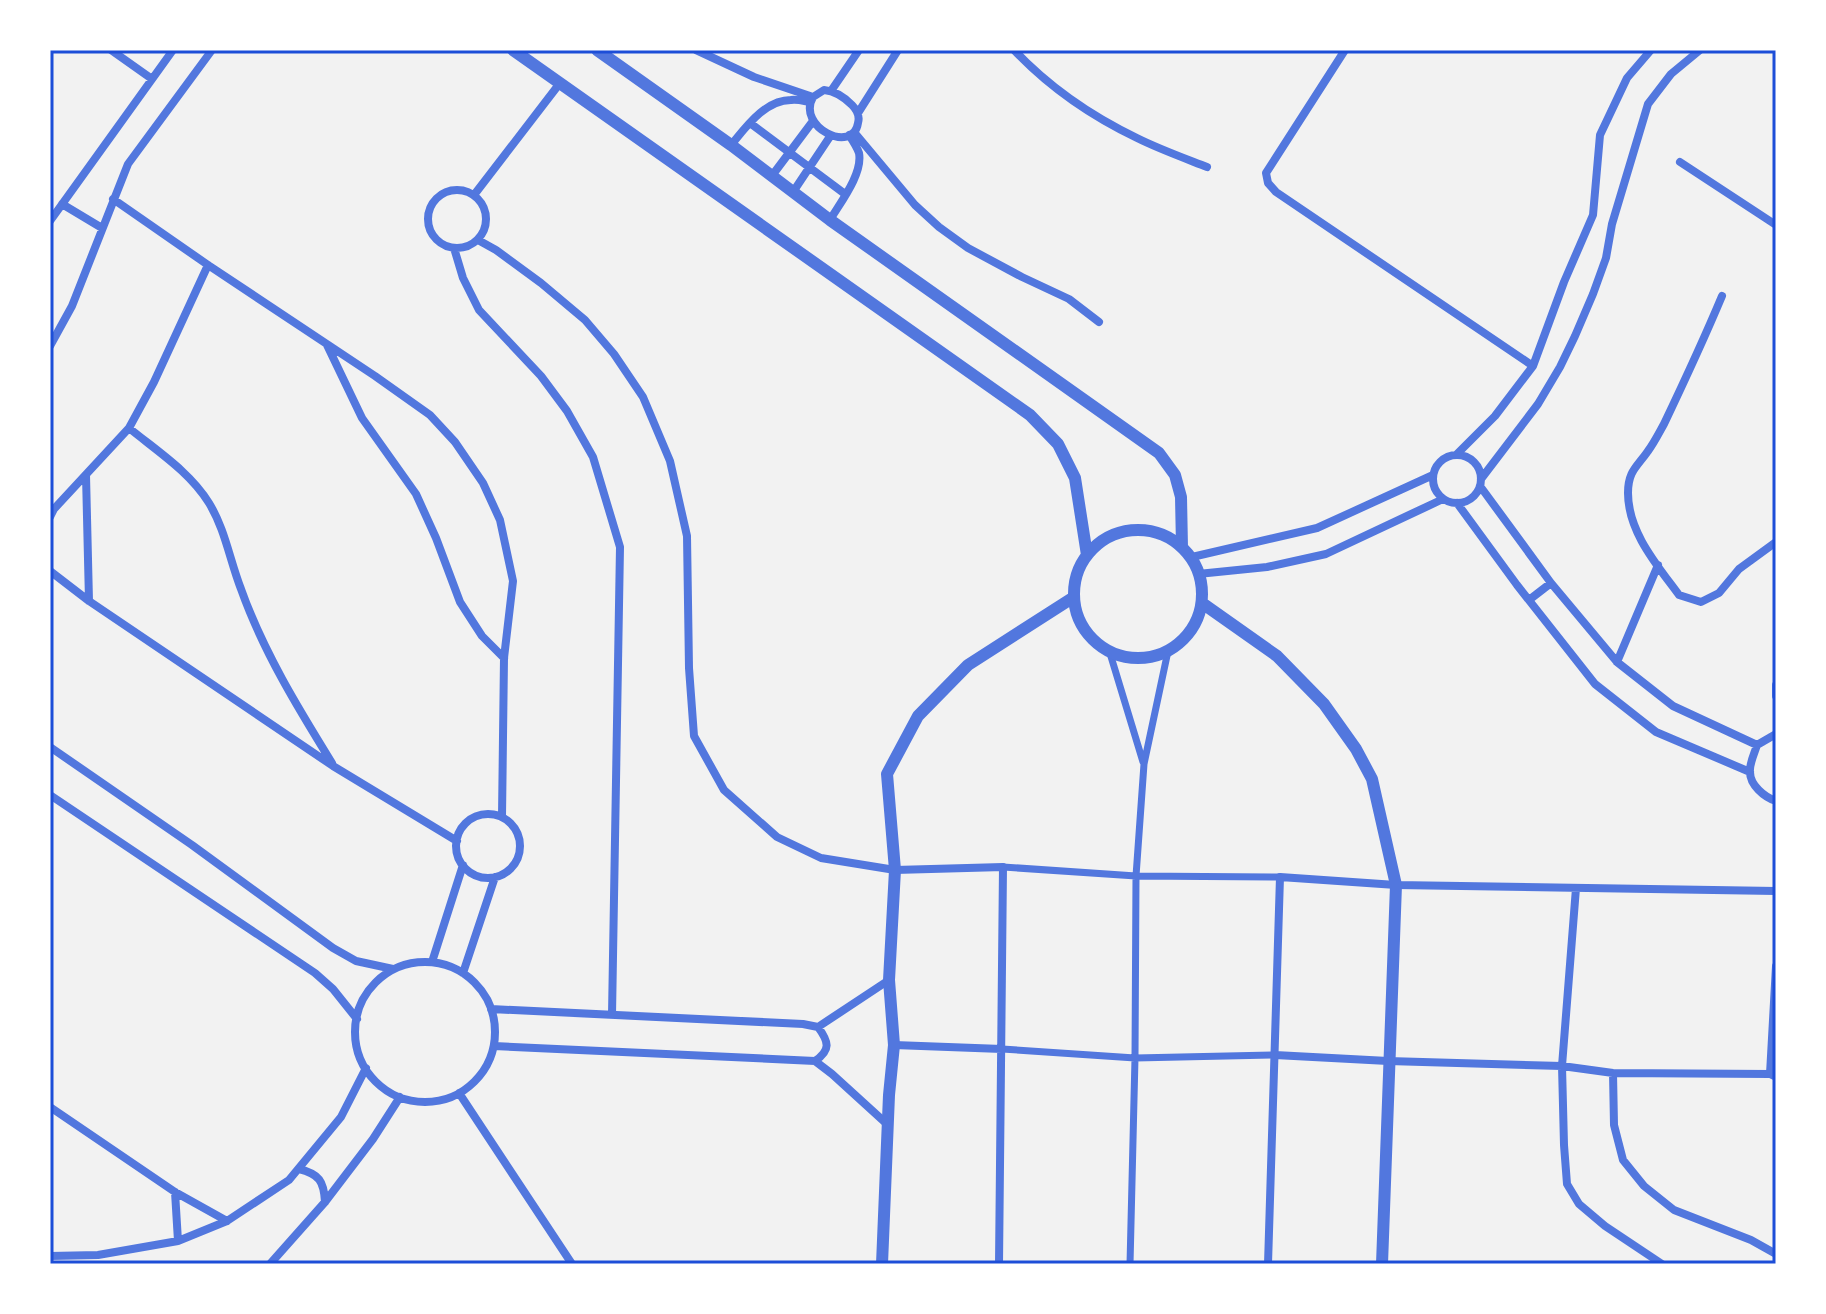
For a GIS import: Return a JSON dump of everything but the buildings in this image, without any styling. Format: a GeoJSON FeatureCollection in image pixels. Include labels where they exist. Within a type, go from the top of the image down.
{"type":"FeatureCollection","features":[{"type":"Feature","properties":{"kind":"street"},"geometry":{"type":"LineString","coordinates":[[111,50],[152,79]]}},
{"type":"Feature","properties":{"kind":"street"},"geometry":{"type":"LineString","coordinates":[[50,221],[173,50]]}},
{"type":"Feature","properties":{"kind":"street"},"geometry":{"type":"LineString","coordinates":[[50,346],[72,306],[128,164],[212,50]]}},
{"type":"Feature","properties":{"kind":"street"},"geometry":{"type":"LineString","coordinates":[[513,50],[1030,415],[1058,444],[1075,478],[1087,555]]}},
{"type":"Feature","properties":{"kind":"street"},"geometry":{"type":"LineString","coordinates":[[597,50],[1159,453],[1175,475],[1181,497],[1182,547]]}},
{"type":"Feature","properties":{"kind":"street"},"geometry":{"type":"LineString","coordinates":[[696,50],[811,99]]}},
{"type":"Feature","properties":{"kind":"street"},"geometry":{"type":"LineString","coordinates":[[831,91],[859,50]]}},
{"type":"Feature","properties":{"kind":"street"},"geometry":{"type":"LineString","coordinates":[[858,113],[898,50]]}},
{"type":"Feature","properties":{"kind":"street"},"geometry":{"type":"LineString","coordinates":[[1014,50],[1032,69],[1077,104],[1138,139],[1207,167]]}},
{"type":"Feature","properties":{"kind":"street"},"geometry":{"type":"LineString","coordinates":[[1345,50],[1266,173],[1268,183],[1276,192],[1533,366]]}},
{"type":"Feature","properties":{"kind":"street"},"geometry":{"type":"LineString","coordinates":[[1651,50],[1627,78],[1600,135],[1593,215],[1559,294],[1533,366],[1495,416],[1456,455],[1437,466],[1433,475],[1434,488],[1443,499],[1457,503],[1471,498],[1538,404],[1560,367],[1606,258],[1612,224],[1648,104],[1671,74],[1700,50]]}},
{"type":"Feature","properties":{"kind":"street"},"geometry":{"type":"LineString","coordinates":[[474,195],[560,83]]}},
{"type":"Feature","properties":{"kind":"street"},"geometry":{"type":"LineString","coordinates":[[731,145],[770,106],[791,99],[811,99],[824,90],[837,93],[855,107],[858,126],[852,134],[837,138],[831,135],[813,121],[810,115],[811,99]]}},
{"type":"Feature","properties":{"kind":"street"},"geometry":{"type":"LineString","coordinates":[[771,177],[813,121]]}},
{"type":"Feature","properties":{"kind":"street"},"geometry":{"type":"LineString","coordinates":[[750,123],[845,194]]}},
{"type":"Feature","properties":{"kind":"street"},"geometry":{"type":"LineString","coordinates":[[830,220],[860,163],[852,134]]}},
{"type":"Feature","properties":{"kind":"street"},"geometry":{"type":"LineString","coordinates":[[852,134],[915,205],[939,227],[968,248],[1069,299],[1099,322]]}},
{"type":"Feature","properties":{"kind":"street"},"geometry":{"type":"LineString","coordinates":[[793,192],[831,135]]}},
{"type":"Feature","properties":{"kind":"street"},"geometry":{"type":"LineString","coordinates":[[1680,162],[1776,225]]}},
{"type":"Feature","properties":{"kind":"street"},"geometry":{"type":"LineString","coordinates":[[459,189],[474,195],[486,213],[486,228],[478,240],[467,247],[454,248],[433,236],[428,220],[431,204],[436,198],[459,189]]}},
{"type":"Feature","properties":{"kind":"street"},"geometry":{"type":"LineString","coordinates":[[113,199],[430,415],[455,442],[483,483],[500,520],[513,581],[504,658],[502,817]]}},
{"type":"Feature","properties":{"kind":"street"},"geometry":{"type":"LineString","coordinates":[[62,204],[102,228]]}},
{"type":"Feature","properties":{"kind":"street"},"geometry":{"type":"LineString","coordinates":[[478,240],[541,283],[585,320],[614,354],[643,397],[670,461],[687,536],[689,668],[694,736],[724,790],[777,837],[821,858],[895,870],[1003,867],[1136,876],[1280,877],[1396,885],[1776,891]]}},
{"type":"Feature","properties":{"kind":"street"},"geometry":{"type":"LineString","coordinates":[[454,248],[463,278],[479,310],[541,376],[567,411],[593,457],[620,547],[612,1015]]}},
{"type":"Feature","properties":{"kind":"street"},"geometry":{"type":"LineString","coordinates":[[50,517],[129,428],[154,382],[208,265]]}},
{"type":"Feature","properties":{"kind":"street"},"geometry":{"type":"LineString","coordinates":[[1722,296],[1662,428],[1631,472],[1628,494],[1636,532],[1679,595],[1701,602],[1719,593],[1739,569],[1776,542]]}},
{"type":"Feature","properties":{"kind":"street"},"geometry":{"type":"LineString","coordinates":[[327,344],[362,418],[416,494],[460,602],[482,636],[504,658]]}},
{"type":"Feature","properties":{"kind":"street"},"geometry":{"type":"LineString","coordinates":[[129,428],[190,478],[210,504],[227,543],[240,589],[260,634],[302,716],[333,766]]}},
{"type":"Feature","properties":{"kind":"street"},"geometry":{"type":"LineString","coordinates":[[1456,455],[1470,459],[1479,471],[1480,482],[1551,583],[1617,662],[1673,706],[1757,745]]}},
{"type":"Feature","properties":{"kind":"street"},"geometry":{"type":"LineString","coordinates":[[86,474],[89,601]]}},
{"type":"Feature","properties":{"kind":"street"},"geometry":{"type":"LineString","coordinates":[[1192,557],[1317,528],[1433,475]]}},
{"type":"Feature","properties":{"kind":"street"},"geometry":{"type":"LineString","coordinates":[[1198,574],[1267,567],[1326,554],[1443,499]]}},
{"type":"Feature","properties":{"kind":"street"},"geometry":{"type":"LineString","coordinates":[[1457,503],[1595,684],[1656,732],[1750,772]]}},
{"type":"Feature","properties":{"kind":"street"},"geometry":{"type":"LineString","coordinates":[[1146,530],[1165,536],[1182,547],[1192,557],[1201,583],[1202,603],[1196,622],[1184,639],[1168,651],[1148,657],[1128,657],[1109,650],[1091,637],[1079,618],[1074,597],[1077,575],[1087,555],[1103,540],[1124,531],[1146,530]]}},
{"type":"Feature","properties":{"kind":"street"},"geometry":{"type":"LineString","coordinates":[[1617,662],[1658,565]]}},
{"type":"Feature","properties":{"kind":"street"},"geometry":{"type":"LineString","coordinates":[[50,571],[89,601],[333,766],[457,841]]}},
{"type":"Feature","properties":{"kind":"street"},"geometry":{"type":"LineString","coordinates":[[1529,600],[1551,583]]}},
{"type":"Feature","properties":{"kind":"street"},"geometry":{"type":"LineString","coordinates":[[882,1264],[894,1045],[889,980],[895,870],[887,774],[918,716],[968,665],[1074,597]]}},
{"type":"Feature","properties":{"kind":"street"},"geometry":{"type":"LineString","coordinates":[[1202,603],[1277,656],[1324,704],[1356,749],[1372,779],[1396,885],[1382,1264]]}},
{"type":"Feature","properties":{"kind":"street"},"geometry":{"type":"LineString","coordinates":[[1109,650],[1144,764]]}},
{"type":"Feature","properties":{"kind":"street"},"geometry":{"type":"LineString","coordinates":[[1130,1264],[1136,876],[1144,764],[1168,651]]}},
{"type":"Feature","properties":{"kind":"street"},"geometry":{"type":"LineString","coordinates":[[1776,685],[1776,696]]}},
{"type":"Feature","properties":{"kind":"street"},"geometry":{"type":"LineString","coordinates":[[1776,734],[1757,745],[1750,772],[1757,789],[1776,801]]}},
{"type":"Feature","properties":{"kind":"street"},"geometry":{"type":"LineString","coordinates":[[50,747],[333,948],[356,961],[393,969]]}},
{"type":"Feature","properties":{"kind":"street"},"geometry":{"type":"LineString","coordinates":[[50,795],[315,973],[333,989],[357,1019]]}},
{"type":"Feature","properties":{"kind":"street"},"geometry":{"type":"LineString","coordinates":[[485,815],[502,817],[519,837],[519,854],[511,869],[495,877],[474,875],[458,856],[457,841],[464,826],[470,820],[485,815]]}},
{"type":"Feature","properties":{"kind":"street"},"geometry":{"type":"LineString","coordinates":[[432,962],[463,865]]}},
{"type":"Feature","properties":{"kind":"street"},"geometry":{"type":"LineString","coordinates":[[999,1264],[1003,867]]}},
{"type":"Feature","properties":{"kind":"street"},"geometry":{"type":"LineString","coordinates":[[463,973],[495,877]]}},
{"type":"Feature","properties":{"kind":"street"},"geometry":{"type":"LineString","coordinates":[[1268,1264],[1280,877]]}},
{"type":"Feature","properties":{"kind":"street"},"geometry":{"type":"LineString","coordinates":[[1576,888],[1562,1066],[1567,1184],[1579,1204],[1605,1226],[1662,1264]]}},
{"type":"Feature","properties":{"kind":"street"},"geometry":{"type":"LineString","coordinates":[[418,962],[432,962],[463,973],[480,989],[491,1009],[495,1027],[494,1046],[481,1073],[459,1093],[445,1099],[415,1101],[400,1097],[381,1085],[366,1068],[359,1053],[357,1019],[361,1003],[380,978],[393,969],[418,962]]}},
{"type":"Feature","properties":{"kind":"street"},"geometry":{"type":"LineString","coordinates":[[894,1045],[1135,1058],[1275,1055],[1562,1066],[1613,1073],[1773,1075],[1776,966]]}},
{"type":"Feature","properties":{"kind":"street"},"geometry":{"type":"LineString","coordinates":[[818,1027],[889,980]]}},
{"type":"Feature","properties":{"kind":"street"},"geometry":{"type":"LineString","coordinates":[[491,1009],[803,1024],[818,1027],[828,1044],[823,1055],[815,1061]]}},
{"type":"Feature","properties":{"kind":"street"},"geometry":{"type":"LineString","coordinates":[[494,1046],[815,1061],[888,1125]]}},
{"type":"Feature","properties":{"kind":"street"},"geometry":{"type":"LineString","coordinates":[[50,1256],[98,1255],[178,1241],[227,1221],[289,1180],[299,1169],[341,1117],[366,1068]]}},
{"type":"Feature","properties":{"kind":"street"},"geometry":{"type":"LineString","coordinates":[[1613,1073],[1614,1125],[1623,1160],[1644,1186],[1674,1210],[1751,1240],[1776,1254]]}},
{"type":"Feature","properties":{"kind":"street"},"geometry":{"type":"LineString","coordinates":[[459,1093],[572,1264]]}},
{"type":"Feature","properties":{"kind":"street"},"geometry":{"type":"LineString","coordinates":[[270,1264],[325,1202],[373,1139],[400,1097]]}},
{"type":"Feature","properties":{"kind":"street"},"geometry":{"type":"LineString","coordinates":[[50,1107],[175,1192],[227,1221]]}},
{"type":"Feature","properties":{"kind":"street"},"geometry":{"type":"LineString","coordinates":[[299,1169],[312,1172],[319,1178],[324,1187],[325,1202]]}},
{"type":"Feature","properties":{"kind":"street"},"geometry":{"type":"LineString","coordinates":[[175,1192],[178,1241]]}}]}
